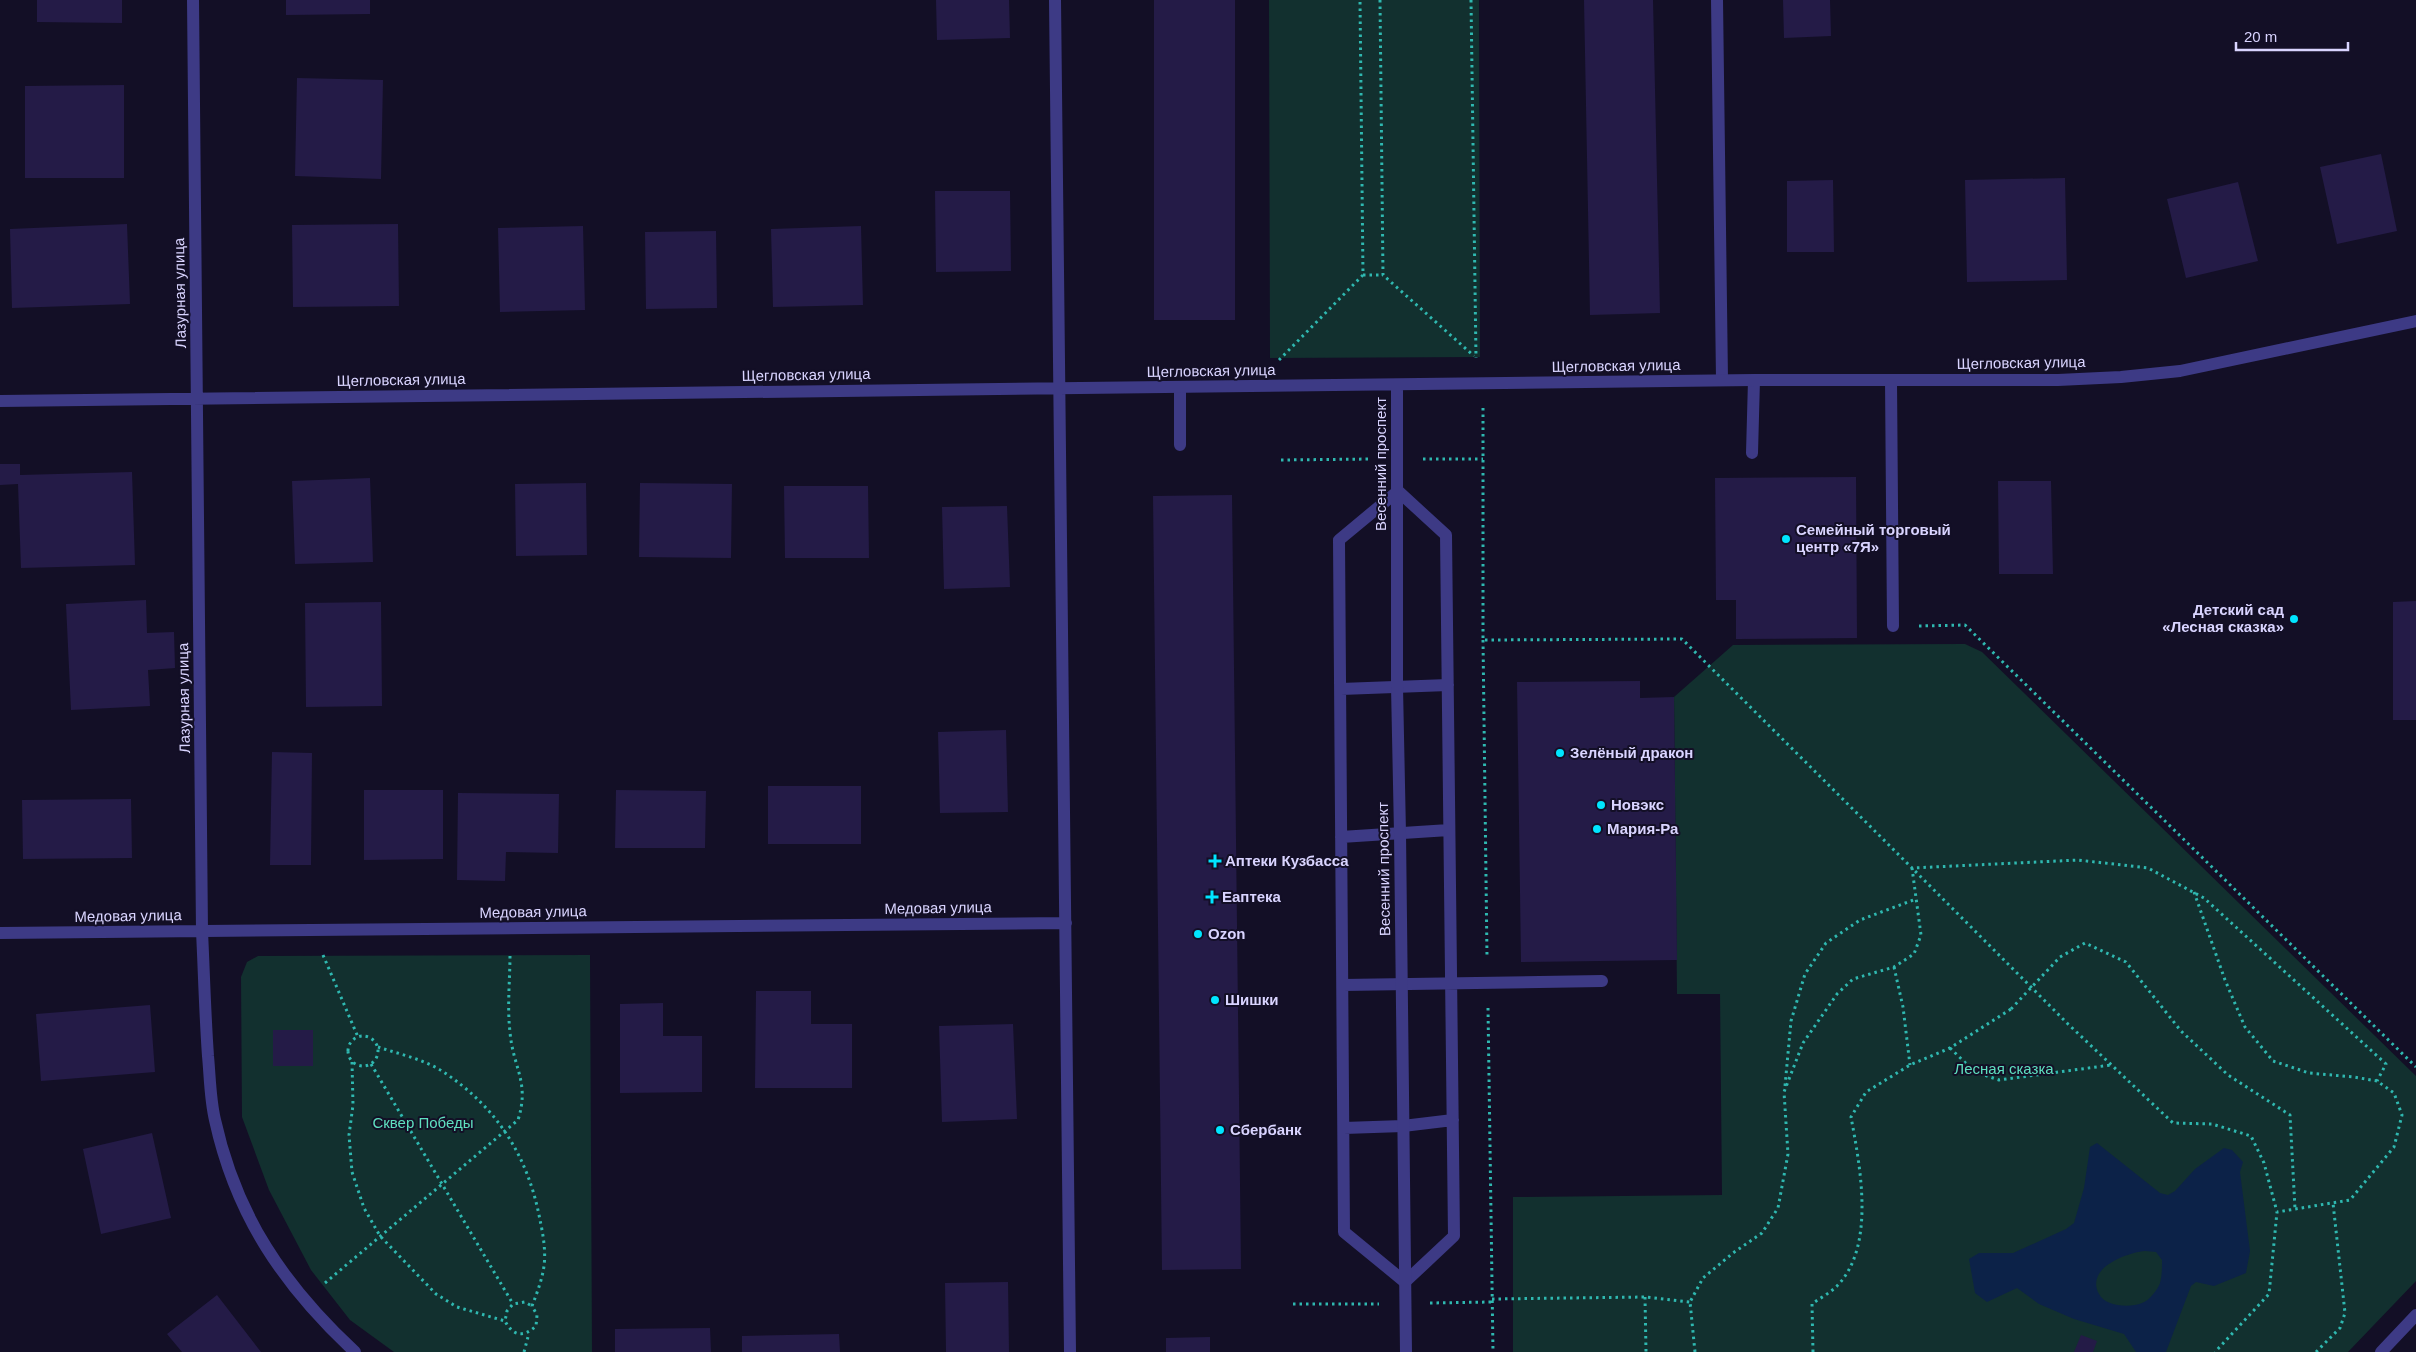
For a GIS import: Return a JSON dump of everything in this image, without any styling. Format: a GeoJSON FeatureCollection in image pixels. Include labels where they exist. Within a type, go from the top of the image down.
{"type":"FeatureCollection","features":[{"type":"Feature","properties":{"kind":"street","name":"Лазурная улица"},"geometry":{"type":"LineString","coordinates":[[193,0],[202,931],[206,1034],[215,1119],[234,1186],[268,1252],[304,1301],[355,1352]]}},
{"type":"Feature","properties":{"kind":"street"},"geometry":{"type":"LineString","coordinates":[[1055,0],[1070,1352]]}},
{"type":"Feature","properties":{"kind":"street"},"geometry":{"type":"LineString","coordinates":[[1717,0],[1722,380]]}},
{"type":"Feature","properties":{"kind":"street","name":"Щегловская улица"},"geometry":{"type":"LineString","coordinates":[[0,401],[1722,380],[2058,380],[2170,372],[2416,321]]}},
{"type":"Feature","properties":{"kind":"street"},"geometry":{"type":"LineString","coordinates":[[1752,453],[1754,380]]}},
{"type":"Feature","properties":{"kind":"street"},"geometry":{"type":"LineString","coordinates":[[1891,380],[1893,626]]}},
{"type":"Feature","properties":{"kind":"street","name":"Весенний проспект"},"geometry":{"type":"LineString","coordinates":[[1397,385],[1397,687],[1406,1352]]}},
{"type":"Feature","properties":{"kind":"street"},"geometry":{"type":"LineString","coordinates":[[1180,387],[1180,445]]}},
{"type":"Feature","properties":{"kind":"street"},"geometry":{"type":"LineString","coordinates":[[1398,491],[1446,535],[1448,684],[1454,1236],[1405,1282],[1344,1232],[1339,540],[1398,491]]}},
{"type":"Feature","properties":{"kind":"street"},"geometry":{"type":"LineString","coordinates":[[1341,689],[1448,684]]}},
{"type":"Feature","properties":{"kind":"street"},"geometry":{"type":"LineString","coordinates":[[1341,837],[1450,830]]}},
{"type":"Feature","properties":{"kind":"street","name":"Медовая улица"},"geometry":{"type":"LineString","coordinates":[[0,933],[1066,923]]}},
{"type":"Feature","properties":{"kind":"street"},"geometry":{"type":"LineString","coordinates":[[1342,985],[1602,981]]}},
{"type":"Feature","properties":{"kind":"street"},"geometry":{"type":"LineString","coordinates":[[1344,1128],[1403,1126],[1453,1120]]}},
{"type":"Feature","properties":{"kind":"street"},"geometry":{"type":"LineString","coordinates":[[2381,1352],[2416,1315]]}},
{"type":"Feature","properties":{"kind":"path"},"geometry":{"type":"LineString","coordinates":[[1360,0],[1363,275]]}},
{"type":"Feature","properties":{"kind":"path"},"geometry":{"type":"LineString","coordinates":[[1380,0],[1383,275]]}},
{"type":"Feature","properties":{"kind":"path"},"geometry":{"type":"LineString","coordinates":[[1471,0],[1476,358],[1483,384],[1483,640],[1682,639],[2111,1065],[2173,1123],[2212,1124],[2251,1136],[2264,1162],[2277,1212],[2269,1294],[2215,1352]]}},
{"type":"Feature","properties":{"kind":"path"},"geometry":{"type":"LineString","coordinates":[[1252,386],[1363,275],[1383,275],[1476,358]]}},
{"type":"Feature","properties":{"kind":"path"},"geometry":{"type":"LineString","coordinates":[[1893,626],[1965,625],[2416,1067]]}},
{"type":"Feature","properties":{"kind":"path"},"geometry":{"type":"LineString","coordinates":[[1912,868],[2078,860],[2148,868],[2204,898],[2386,1064],[2377,1081]]}},
{"type":"Feature","properties":{"kind":"path"},"geometry":{"type":"LineString","coordinates":[[1784,1092],[1803,1043],[1837,994],[1853,979],[1894,967],[1914,954],[1921,935],[1912,868]]}},
{"type":"Feature","properties":{"kind":"path"},"geometry":{"type":"LineString","coordinates":[[2194,892],[2225,980],[2245,1027],[2274,1061],[2309,1074],[2354,1077],[2377,1081],[2394,1093],[2402,1115],[2394,1147],[2350,1200],[2277,1212]]}},
{"type":"Feature","properties":{"kind":"path"},"geometry":{"type":"LineString","coordinates":[[1695,1352],[1690,1302],[1703,1278],[1732,1253],[1762,1233],[1778,1208],[1788,1154],[1784,1092],[1791,1020],[1805,974],[1826,943],[1860,920],[1916,899]]}},
{"type":"Feature","properties":{"kind":"path"},"geometry":{"type":"LineString","coordinates":[[304,1301],[518,1120],[523,1104],[524,1088],[510,1033],[510,928]]}},
{"type":"Feature","properties":{"kind":"path"},"geometry":{"type":"LineString","coordinates":[[313,930],[358,1037]]}},
{"type":"Feature","properties":{"kind":"path"},"geometry":{"type":"LineString","coordinates":[[1813,1352],[1812,1304],[1837,1286],[1856,1258],[1863,1209],[1858,1152],[1851,1117],[1866,1092],[1910,1064],[1950,1048],[2010,1009],[2060,957],[2085,943],[2126,962],[2181,1031],[2222,1069],[2290,1115],[2295,1209]]}},
{"type":"Feature","properties":{"kind":"path"},"geometry":{"type":"LineString","coordinates":[[1894,967],[1903,1007],[1910,1064]]}},
{"type":"Feature","properties":{"kind":"path"},"geometry":{"type":"LineString","coordinates":[[505,1321],[458,1307],[436,1294],[380,1236],[364,1208],[352,1172],[349,1135],[353,1105],[352,1062],[348,1053],[350,1043],[358,1037],[366,1037],[378,1047],[424,1062],[441,1071],[486,1107],[506,1132],[524,1164],[537,1203],[543,1236],[544,1264],[532,1306]]}},
{"type":"Feature","properties":{"kind":"path"},"geometry":{"type":"LineString","coordinates":[[352,1062],[361,1066],[371,1064],[377,1057],[378,1047]]}},
{"type":"Feature","properties":{"kind":"path"},"geometry":{"type":"LineString","coordinates":[[1950,1048],[1975,1072],[1999,1080],[2111,1065]]}},
{"type":"Feature","properties":{"kind":"path"},"geometry":{"type":"LineString","coordinates":[[371,1064],[513,1304]]}},
{"type":"Feature","properties":{"kind":"path"},"geometry":{"type":"LineString","coordinates":[[2316,1352],[2340,1328],[2345,1313],[2333,1203]]}},
{"type":"Feature","properties":{"kind":"path"},"geometry":{"type":"LineString","coordinates":[[1492,1298],[1645,1297],[1690,1302]]}},
{"type":"Feature","properties":{"kind":"path"},"geometry":{"type":"LineString","coordinates":[[1645,1297],[1646,1352]]}},
{"type":"Feature","properties":{"kind":"path"},"geometry":{"type":"LineString","coordinates":[[525,1302],[532,1306],[537,1315],[536,1326],[528,1333],[520,1335],[510,1331],[505,1321],[506,1311],[513,1304],[525,1302]]}},
{"type":"Feature","properties":{"kind":"path"},"geometry":{"type":"LineString","coordinates":[[524,1352],[528,1333]]}},
{"type":"Feature","properties":{"kind":"green space"},"geometry":{"type":"Polygon","coordinates":[[[1269,0],[1479,0],[1480,357],[1270,358],[1269,0]]]}},
{"type":"Feature","properties":{"kind":"green space","name":"Лесная сказка"},"geometry":{"type":"Polygon","coordinates":[[[1965,644],[1982,652],[2416,1076],[2416,1281],[2348,1352],[1513,1352],[1513,1197],[1722,1195],[1720,994],[1677,994],[1674,697],[1733,645],[1965,644]]]}},
{"type":"Feature","properties":{"kind":"green space","name":"Сквер Победы"},"geometry":{"type":"Polygon","coordinates":[[[590,955],[592,1352],[394,1352],[350,1320],[311,1270],[269,1190],[242,1117],[241,977],[247,962],[258,956],[590,955]]]}},
{"type":"Feature","properties":{"kind":"water"},"geometry":{"type":"Polygon","coordinates":[[[2097,1143],[2160,1193],[2168,1195],[2175,1191],[2195,1169],[2224,1148],[2232,1150],[2243,1162],[2240,1172],[2250,1251],[2246,1273],[2214,1286],[2196,1282],[2191,1286],[2166,1352],[2136,1352],[2124,1334],[2074,1319],[2039,1304],[2017,1288],[1987,1302],[1975,1293],[1969,1259],[1979,1253],[2013,1253],[2066,1229],[2074,1223],[2084,1188],[2090,1147],[2097,1143]],[[2137,1252],[2118,1259],[2102,1269],[2096,1285],[2102,1298],[2107,1302],[2125,1306],[2145,1302],[2159,1286],[2161,1280],[2162,1260],[2156,1252],[2137,1252]]]}},
{"type":"Feature","properties":{"kind":"building"},"geometry":{"type":"Polygon","coordinates":[[[37,0],[122,0],[122,23],[37,22],[37,0]]]}},
{"type":"Feature","properties":{"kind":"building"},"geometry":{"type":"Polygon","coordinates":[[[286,0],[370,0],[370,14],[286,15],[286,0]]]}},
{"type":"Feature","properties":{"kind":"building"},"geometry":{"type":"Polygon","coordinates":[[[936,0],[1009,0],[1010,38],[937,40],[936,0]]]}},
{"type":"Feature","properties":{"kind":"building"},"geometry":{"type":"Polygon","coordinates":[[[1154,0],[1235,0],[1235,320],[1154,320],[1154,0]]]}},
{"type":"Feature","properties":{"kind":"building"},"geometry":{"type":"Polygon","coordinates":[[[1584,0],[1653,0],[1660,313],[1590,315],[1584,0]]]}},
{"type":"Feature","properties":{"kind":"building"},"geometry":{"type":"Polygon","coordinates":[[[1783,0],[1830,0],[1831,36],[1784,38],[1783,0]]]}},
{"type":"Feature","properties":{"kind":"building"},"geometry":{"type":"Polygon","coordinates":[[[297,78],[383,80],[381,179],[295,176],[297,78]]]}},
{"type":"Feature","properties":{"kind":"building"},"geometry":{"type":"Polygon","coordinates":[[[124,85],[124,178],[25,178],[25,86],[124,85]]]}},
{"type":"Feature","properties":{"kind":"building"},"geometry":{"type":"Polygon","coordinates":[[[2381,154],[2397,231],[2337,244],[2320,167],[2381,154]]]}},
{"type":"Feature","properties":{"kind":"building"},"geometry":{"type":"Polygon","coordinates":[[[2065,178],[2067,280],[1967,282],[1965,180],[2065,178]]]}},
{"type":"Feature","properties":{"kind":"building"},"geometry":{"type":"Polygon","coordinates":[[[1833,180],[1834,252],[1787,252],[1787,181],[1833,180]]]}},
{"type":"Feature","properties":{"kind":"building"},"geometry":{"type":"Polygon","coordinates":[[[2238,182],[2258,261],[2186,278],[2167,199],[2238,182]]]}},
{"type":"Feature","properties":{"kind":"building"},"geometry":{"type":"Polygon","coordinates":[[[935,191],[1010,191],[1011,271],[936,272],[935,191]]]}},
{"type":"Feature","properties":{"kind":"building"},"geometry":{"type":"Polygon","coordinates":[[[127,224],[130,304],[12,308],[10,229],[127,224]]]}},
{"type":"Feature","properties":{"kind":"building"},"geometry":{"type":"Polygon","coordinates":[[[398,224],[399,306],[293,307],[292,225],[398,224]]]}},
{"type":"Feature","properties":{"kind":"building"},"geometry":{"type":"Polygon","coordinates":[[[583,226],[585,310],[500,312],[498,228],[583,226]]]}},
{"type":"Feature","properties":{"kind":"building"},"geometry":{"type":"Polygon","coordinates":[[[861,226],[863,305],[773,307],[771,229],[861,226]]]}},
{"type":"Feature","properties":{"kind":"building"},"geometry":{"type":"Polygon","coordinates":[[[716,231],[717,308],[646,309],[645,232],[716,231]]]}},
{"type":"Feature","properties":{"kind":"building"},"geometry":{"type":"Polygon","coordinates":[[[0,464],[20,464],[20,475],[132,472],[135,565],[21,568],[18,484],[0,485],[0,464]]]}},
{"type":"Feature","properties":{"kind":"building","name":"Семейный торговый центр «7Я»"},"geometry":{"type":"Polygon","coordinates":[[[1856,477],[1857,638],[1736,639],[1736,600],[1716,600],[1715,478],[1856,477]]]}},
{"type":"Feature","properties":{"kind":"building"},"geometry":{"type":"Polygon","coordinates":[[[370,478],[373,562],[295,564],[292,481],[370,478]]]}},
{"type":"Feature","properties":{"kind":"building"},"geometry":{"type":"Polygon","coordinates":[[[1998,481],[2051,481],[2053,574],[1999,574],[1998,481]]]}},
{"type":"Feature","properties":{"kind":"building"},"geometry":{"type":"Polygon","coordinates":[[[586,483],[587,555],[516,556],[515,484],[586,483]]]}},
{"type":"Feature","properties":{"kind":"building"},"geometry":{"type":"Polygon","coordinates":[[[640,483],[732,484],[731,558],[639,557],[640,483]]]}},
{"type":"Feature","properties":{"kind":"building"},"geometry":{"type":"Polygon","coordinates":[[[784,486],[868,486],[869,558],[785,558],[784,486]]]}},
{"type":"Feature","properties":{"kind":"building"},"geometry":{"type":"Polygon","coordinates":[[[1232,495],[1241,1269],[1162,1270],[1153,496],[1232,495]]]}},
{"type":"Feature","properties":{"kind":"building"},"geometry":{"type":"Polygon","coordinates":[[[1007,506],[1010,587],[944,589],[942,507],[1007,506]]]}},
{"type":"Feature","properties":{"kind":"building"},"geometry":{"type":"Polygon","coordinates":[[[146,600],[147,633],[174,632],[175,668],[148,670],[150,706],[71,710],[66,604],[146,600]]]}},
{"type":"Feature","properties":{"kind":"building"},"geometry":{"type":"Polygon","coordinates":[[[2416,601],[2416,720],[2393,720],[2393,602],[2416,601]]]}},
{"type":"Feature","properties":{"kind":"building"},"geometry":{"type":"Polygon","coordinates":[[[381,602],[382,706],[306,707],[305,603],[381,602]]]}},
{"type":"Feature","properties":{"kind":"building","name":"Мария-Ра"},"geometry":{"type":"Polygon","coordinates":[[[1640,681],[1640,698],[1674,697],[1677,960],[1521,962],[1517,682],[1640,681]]]}},
{"type":"Feature","properties":{"kind":"building"},"geometry":{"type":"Polygon","coordinates":[[[1006,730],[1008,812],[940,813],[938,732],[1006,730]]]}},
{"type":"Feature","properties":{"kind":"building"},"geometry":{"type":"Polygon","coordinates":[[[272,752],[312,753],[311,865],[270,865],[272,752]]]}},
{"type":"Feature","properties":{"kind":"building"},"geometry":{"type":"Polygon","coordinates":[[[768,786],[861,786],[861,844],[768,844],[768,786]]]}},
{"type":"Feature","properties":{"kind":"building"},"geometry":{"type":"Polygon","coordinates":[[[364,790],[443,790],[443,859],[364,860],[364,790]]]}},
{"type":"Feature","properties":{"kind":"building"},"geometry":{"type":"Polygon","coordinates":[[[616,790],[706,791],[705,848],[615,848],[616,790]]]}},
{"type":"Feature","properties":{"kind":"building"},"geometry":{"type":"Polygon","coordinates":[[[458,793],[559,794],[558,853],[506,852],[505,881],[457,880],[458,793]]]}},
{"type":"Feature","properties":{"kind":"building"},"geometry":{"type":"Polygon","coordinates":[[[131,799],[132,858],[23,859],[22,800],[131,799]]]}},
{"type":"Feature","properties":{"kind":"building"},"geometry":{"type":"Polygon","coordinates":[[[756,991],[811,991],[811,1024],[852,1024],[852,1088],[755,1088],[756,991]]]}},
{"type":"Feature","properties":{"kind":"building"},"geometry":{"type":"Polygon","coordinates":[[[663,1003],[663,1036],[702,1036],[702,1092],[620,1093],[620,1004],[663,1003]]]}},
{"type":"Feature","properties":{"kind":"building"},"geometry":{"type":"Polygon","coordinates":[[[150,1005],[155,1072],[41,1081],[36,1014],[150,1005]]]}},
{"type":"Feature","properties":{"kind":"building"},"geometry":{"type":"Polygon","coordinates":[[[1013,1024],[1017,1119],[942,1122],[939,1026],[1013,1024]]]}},
{"type":"Feature","properties":{"kind":"building"},"geometry":{"type":"Polygon","coordinates":[[[273,1030],[313,1030],[313,1066],[273,1066],[273,1030]]]}},
{"type":"Feature","properties":{"kind":"building"},"geometry":{"type":"Polygon","coordinates":[[[152,1133],[171,1218],[101,1234],[83,1149],[152,1133]]]}},
{"type":"Feature","properties":{"kind":"building"},"geometry":{"type":"Polygon","coordinates":[[[1008,1282],[1009,1352],[946,1352],[945,1283],[1008,1282]]]}},
{"type":"Feature","properties":{"kind":"building"},"geometry":{"type":"Polygon","coordinates":[[[217,1295],[261,1352],[182,1352],[167,1334],[217,1295]]]}},
{"type":"Feature","properties":{"kind":"building"},"geometry":{"type":"Polygon","coordinates":[[[710,1328],[711,1352],[615,1352],[615,1329],[710,1328]]]}},
{"type":"Feature","properties":{"kind":"building"},"geometry":{"type":"Polygon","coordinates":[[[839,1334],[840,1352],[742,1352],[742,1336],[839,1334]]]}},
{"type":"Feature","properties":{"kind":"building"},"geometry":{"type":"Polygon","coordinates":[[[2081,1335],[2097,1341],[2093,1352],[2074,1352],[2081,1335]]]}},
{"type":"Feature","properties":{"kind":"building"},"geometry":{"type":"Polygon","coordinates":[[[1210,1337],[1210,1352],[1166,1352],[1166,1338],[1210,1337]]]}},
{"type":"Feature","properties":{"kind":"place","name":"Семейный торговый центр «7Я»"},"geometry":{"type":"Point","coordinates":[1786,539]}},
{"type":"Feature","properties":{"kind":"place","name":"Детский сад «Лесная сказка»"},"geometry":{"type":"Point","coordinates":[2294,619]}},
{"type":"Feature","properties":{"kind":"place","name":"Зелёный дракон"},"geometry":{"type":"Point","coordinates":[1560,753]}},
{"type":"Feature","properties":{"kind":"place","name":"Новэкс"},"geometry":{"type":"Point","coordinates":[1601,805]}},
{"type":"Feature","properties":{"kind":"place","name":"Мария-Ра"},"geometry":{"type":"Point","coordinates":[1597,829]}},
{"type":"Feature","properties":{"kind":"place","name":"Аптеки Кузбасса"},"geometry":{"type":"Point","coordinates":[1215,861]}},
{"type":"Feature","properties":{"kind":"place","name":"Еаптека"},"geometry":{"type":"Point","coordinates":[1212,897]}},
{"type":"Feature","properties":{"kind":"place","name":"Ozon"},"geometry":{"type":"Point","coordinates":[1198,934]}},
{"type":"Feature","properties":{"kind":"place","name":"Шишки"},"geometry":{"type":"Point","coordinates":[1215,1000]}},
{"type":"Feature","properties":{"kind":"place","name":"Сбербанк"},"geometry":{"type":"Point","coordinates":[1220,1130]}}]}
